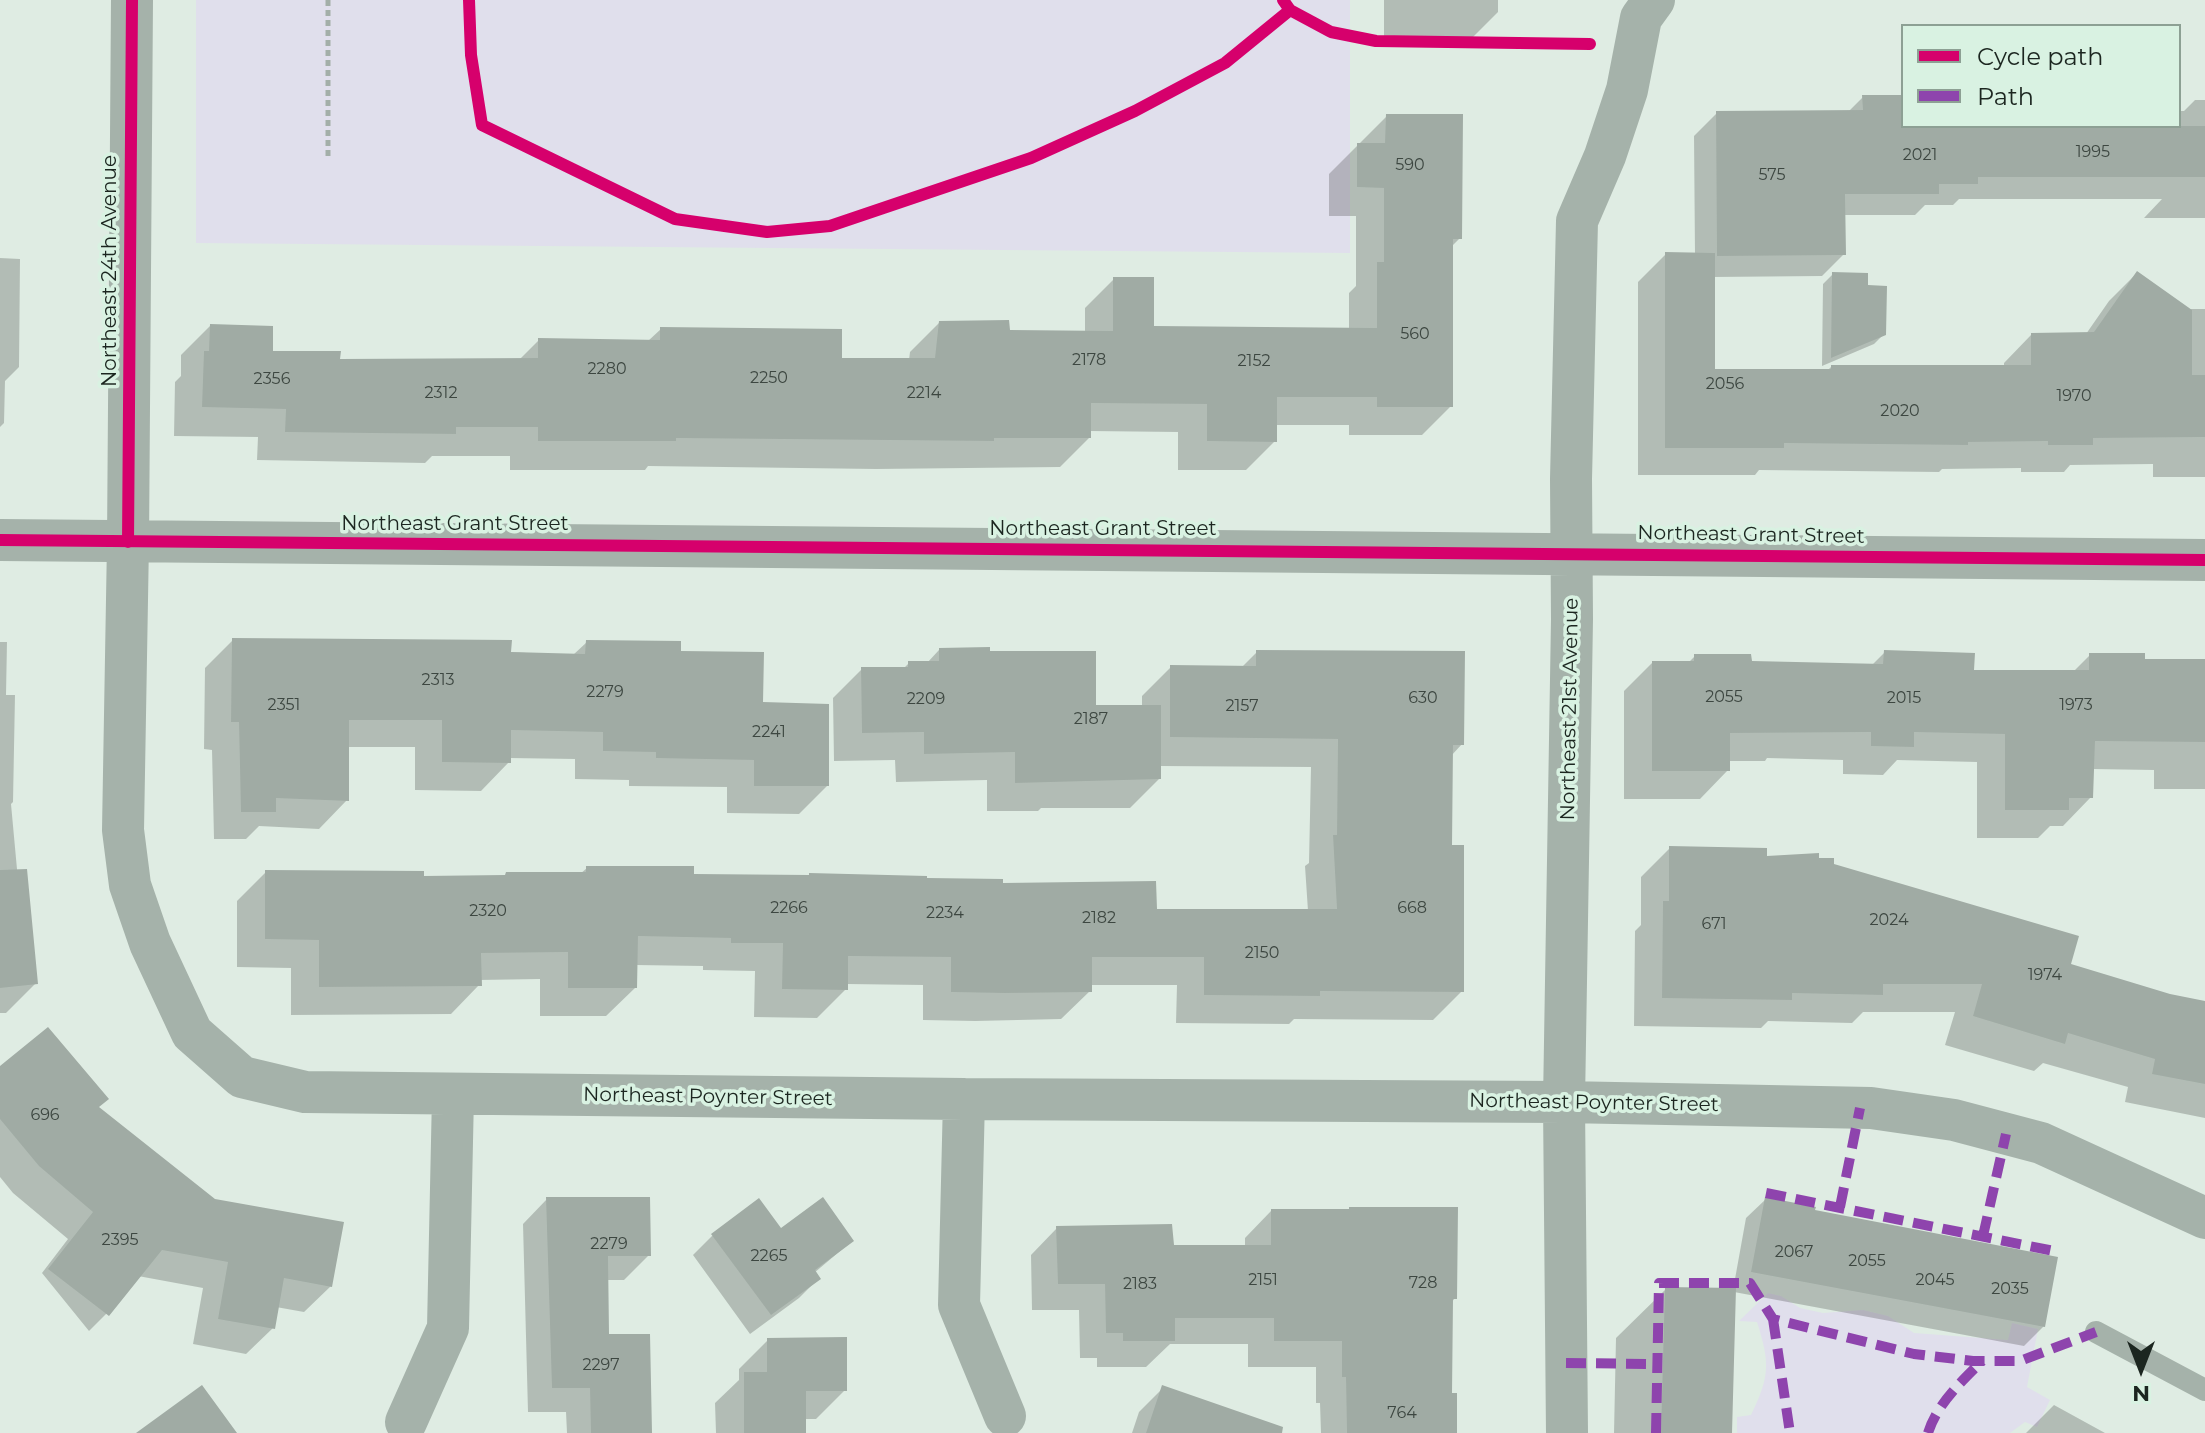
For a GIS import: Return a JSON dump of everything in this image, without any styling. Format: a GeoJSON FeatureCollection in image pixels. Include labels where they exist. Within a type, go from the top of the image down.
{"type":"FeatureCollection","features":[{"type":"Feature","properties":{"kind":"street","name":"Northeast 24th Avenue"},"geometry":{"type":"LineString","coordinates":[[132,0],[123,830],[130,885],[150,943],[192,1033]]}},
{"type":"Feature","properties":{"kind":"street","name":"Northeast 21st Avenue"},"geometry":{"type":"LineString","coordinates":[[1567,1433],[1564,1102],[1577,221],[1605,156],[1627,90],[1641,18],[1654,0]]}},
{"type":"Feature","properties":{"kind":"street","name":"Northeast Grant Street"},"geometry":{"type":"LineString","coordinates":[[0,540],[2205,560]]}},
{"type":"Feature","properties":{"kind":"street","name":"Northeast Poynter Street"},"geometry":{"type":"LineString","coordinates":[[192,1033],[242,1077],[305,1092],[1564,1102],[1871,1108],[1954,1120],[2041,1143],[2205,1218]]}},
{"type":"Feature","properties":{"kind":"street"},"geometry":{"type":"LineString","coordinates":[[406,1422],[448,1328],[453,1095]]}},
{"type":"Feature","properties":{"kind":"street"},"geometry":{"type":"LineString","coordinates":[[964,1099],[959,1305],[1005,1416]]}},
{"type":"Feature","properties":{"kind":"lane"},"geometry":{"type":"LineString","coordinates":[[2096,1332],[2205,1390]]}},
{"type":"Feature","properties":{"kind":"path"},"geometry":{"type":"LineString","coordinates":[[328,0],[328,158]]}},
{"type":"Feature","properties":{"kind":"shaded area"},"geometry":{"type":"Polygon","coordinates":[[[196,0],[1350,0],[1350,253],[196,243],[196,0]]]}},
{"type":"Feature","properties":{"kind":"shaded area"},"geometry":{"type":"Polygon","coordinates":[[[1768,1293],[1781,1296],[1800,1308],[1823,1313],[1863,1310],[1888,1316],[1914,1333],[2008,1340],[2012,1323],[2038,1329],[2027,1387],[2050,1400],[2037,1427],[2025,1422],[2010,1433],[1737,1433],[1737,1417],[1751,1415],[1762,1390],[1766,1369],[1757,1322],[1739,1321],[1768,1293]]]}},
{"type":"Feature","properties":{"kind":"building"},"geometry":{"type":"Polygon","coordinates":[[[1862,95],[1901,95],[1901,128],[2205,126],[2205,177],[1978,177],[1978,184],[1939,184],[1939,194],[1845,194],[1846,255],[1717,256],[1716,111],[1863,110],[1862,95]]]}},
{"type":"Feature","properties":{"kind":"building"},"geometry":{"type":"Polygon","coordinates":[[[1386,114],[1463,114],[1462,239],[1453,239],[1453,407],[1377,407],[1377,397],[1277,397],[1277,442],[1207,441],[1207,404],[1091,403],[1091,438],[994,438],[994,441],[676,438],[676,441],[538,441],[538,427],[456,427],[456,434],[285,432],[286,409],[202,407],[204,351],[209,351],[210,324],[273,326],[273,351],[341,351],[340,359],[538,358],[538,338],[660,340],[660,327],[842,329],[842,358],[935,358],[939,321],[1009,320],[1010,330],[1113,331],[1113,277],[1154,277],[1154,326],[1377,328],[1377,262],[1384,262],[1384,188],[1357,187],[1357,143],[1385,143],[1386,114]]]}},
{"type":"Feature","properties":{"kind":"building"},"geometry":{"type":"Polygon","coordinates":[[[1665,252],[1715,253],[1715,369],[1831,369],[1831,365],[2031,365],[2031,333],[2094,332],[2137,271],[2192,310],[2192,375],[2205,375],[2205,437],[2093,438],[2093,445],[2048,445],[2048,441],[1968,442],[1968,445],[1784,443],[1784,448],[1665,448],[1665,252]]]}},
{"type":"Feature","properties":{"kind":"building"},"geometry":{"type":"Polygon","coordinates":[[[1832,272],[1868,273],[1868,285],[1887,286],[1886,335],[1831,358],[1832,272]]]}},
{"type":"Feature","properties":{"kind":"building"},"geometry":{"type":"Polygon","coordinates":[[[232,638],[512,640],[511,652],[585,654],[586,640],[681,641],[681,651],[764,652],[763,702],[829,704],[829,786],[754,786],[754,760],[656,758],[656,752],[603,751],[603,732],[511,730],[511,763],[442,762],[442,720],[349,720],[349,801],[276,798],[276,812],[241,812],[239,722],[231,722],[232,638]]]}},
{"type":"Feature","properties":{"kind":"building"},"geometry":{"type":"Polygon","coordinates":[[[990,647],[990,651],[1096,651],[1096,705],[1161,705],[1161,779],[1015,783],[1015,752],[924,754],[924,732],[862,733],[861,667],[908,667],[908,661],[939,661],[939,648],[990,647]]]}},
{"type":"Feature","properties":{"kind":"building"},"geometry":{"type":"Polygon","coordinates":[[[1256,650],[1465,651],[1464,745],[1453,745],[1452,845],[1464,845],[1464,992],[1320,991],[1320,996],[1204,995],[1204,957],[1092,957],[1092,992],[1005,993],[951,992],[951,957],[848,956],[848,990],[782,989],[783,943],[731,943],[731,938],[638,936],[637,988],[568,988],[568,952],[481,953],[482,986],[319,987],[319,940],[265,939],[265,870],[424,871],[424,876],[586,872],[586,866],[694,866],[694,874],[927,876],[1003,879],[1003,883],[1156,881],[1157,909],[1337,909],[1333,835],[1337,835],[1338,739],[1170,737],[1170,665],[1256,666],[1256,650]]]}},
{"type":"Feature","properties":{"kind":"building"},"geometry":{"type":"Polygon","coordinates":[[[1884,650],[1975,653],[1974,670],[2089,670],[2089,653],[2145,653],[2145,659],[2205,659],[2205,742],[2095,741],[2093,798],[2069,798],[2069,810],[2005,810],[2005,734],[1914,732],[1914,747],[1871,746],[1871,732],[1730,733],[1730,771],[1652,771],[1652,661],[1694,661],[1694,654],[1751,654],[1752,661],[1883,664],[1884,650]]]}},
{"type":"Feature","properties":{"kind":"building"},"geometry":{"type":"Polygon","coordinates":[[[1669,846],[1767,848],[1767,856],[1819,853],[1819,858],[1834,858],[1834,864],[2079,936],[2071,964],[2170,994],[2205,1001],[2205,1084],[2152,1074],[2155,1059],[2068,1033],[2065,1044],[1973,1016],[1982,984],[1883,984],[1883,995],[1792,993],[1792,1000],[1662,998],[1663,901],[1669,901],[1669,846]]]}},
{"type":"Feature","properties":{"kind":"building"},"geometry":{"type":"Polygon","coordinates":[[[27,869],[38,984],[0,988],[0,870],[27,869]]]}},
{"type":"Feature","properties":{"kind":"building"},"geometry":{"type":"Polygon","coordinates":[[[48,1027],[109,1099],[99,1107],[215,1199],[344,1222],[332,1287],[284,1278],[275,1329],[218,1319],[228,1262],[162,1250],[109,1316],[48,1269],[93,1212],[39,1166],[0,1119],[0,1066],[48,1027]]]}},
{"type":"Feature","properties":{"kind":"building"},"geometry":{"type":"Polygon","coordinates":[[[546,1197],[650,1197],[651,1256],[608,1256],[609,1334],[650,1334],[652,1433],[591,1433],[590,1388],[552,1388],[546,1197]]]}},
{"type":"Feature","properties":{"kind":"building"},"geometry":{"type":"Polygon","coordinates":[[[823,1197],[854,1241],[815,1270],[821,1279],[771,1315],[711,1234],[759,1198],[781,1228],[823,1197]]]}},
{"type":"Feature","properties":{"kind":"building"},"geometry":{"type":"Polygon","coordinates":[[[1765,1197],[1816,1207],[1815,1210],[2058,1257],[2045,1327],[1751,1272],[1765,1197]]]}},
{"type":"Feature","properties":{"kind":"building"},"geometry":{"type":"Polygon","coordinates":[[[1458,1207],[1452,1393],[1457,1393],[1457,1433],[1347,1433],[1342,1341],[1274,1341],[1274,1318],[1175,1318],[1175,1341],[1123,1341],[1123,1333],[1106,1333],[1105,1284],[1058,1284],[1056,1226],[1172,1224],[1174,1245],[1271,1245],[1271,1209],[1458,1207]]]}},
{"type":"Feature","properties":{"kind":"building"},"geometry":{"type":"Polygon","coordinates":[[[1665,1287],[1736,1288],[1732,1433],[1661,1433],[1665,1287]]]}},
{"type":"Feature","properties":{"kind":"building"},"geometry":{"type":"Polygon","coordinates":[[[847,1337],[847,1391],[806,1391],[806,1433],[744,1433],[744,1372],[767,1372],[767,1338],[847,1337]]]}},
{"type":"Feature","properties":{"kind":"building"},"geometry":{"type":"Polygon","coordinates":[[[202,1385],[237,1433],[136,1433],[202,1385]]]}},
{"type":"Feature","properties":{"kind":"building"},"geometry":{"type":"Polygon","coordinates":[[[1162,1385],[1283,1427],[1282,1433],[1146,1433],[1162,1385]]]}},
{"type":"Feature","properties":{"kind":"marked path"},"geometry":{"type":"LineString","coordinates":[[1840,1207],[1860,1108]]}},
{"type":"Feature","properties":{"kind":"marked path"},"geometry":{"type":"LineString","coordinates":[[1983,1236],[2006,1134]]}},
{"type":"Feature","properties":{"kind":"marked path"},"geometry":{"type":"LineString","coordinates":[[1766,1193],[2059,1252]]}},
{"type":"Feature","properties":{"kind":"marked path"},"geometry":{"type":"LineString","coordinates":[[1656,1433],[1659,1283],[1750,1283],[1773,1319],[1914,1354],[1973,1361],[2020,1361],[2096,1332]]}},
{"type":"Feature","properties":{"kind":"marked path"},"geometry":{"type":"LineString","coordinates":[[1773,1319],[1790,1433]]}},
{"type":"Feature","properties":{"kind":"marked path"},"geometry":{"type":"LineString","coordinates":[[1928,1433],[1944,1403],[1982,1361]]}},
{"type":"Feature","properties":{"kind":"marked path"},"geometry":{"type":"LineString","coordinates":[[1566,1363],[1657,1364]]}},
{"type":"Feature","properties":{"kind":"cycle path"},"geometry":{"type":"LineString","coordinates":[[128,542],[132,0]]}},
{"type":"Feature","properties":{"kind":"cycle path"},"geometry":{"type":"LineString","coordinates":[[469,0],[471,55],[482,125],[675,219],[767,232],[830,226],[1031,158],[1135,111],[1225,63],[1290,10]]}},
{"type":"Feature","properties":{"kind":"cycle path"},"geometry":{"type":"LineString","coordinates":[[1283,0],[1290,10],[1331,32],[1376,41],[1590,44]]}},
{"type":"Feature","properties":{"kind":"cycle path"},"geometry":{"type":"LineString","coordinates":[[0,540],[2205,560]]}}]}
